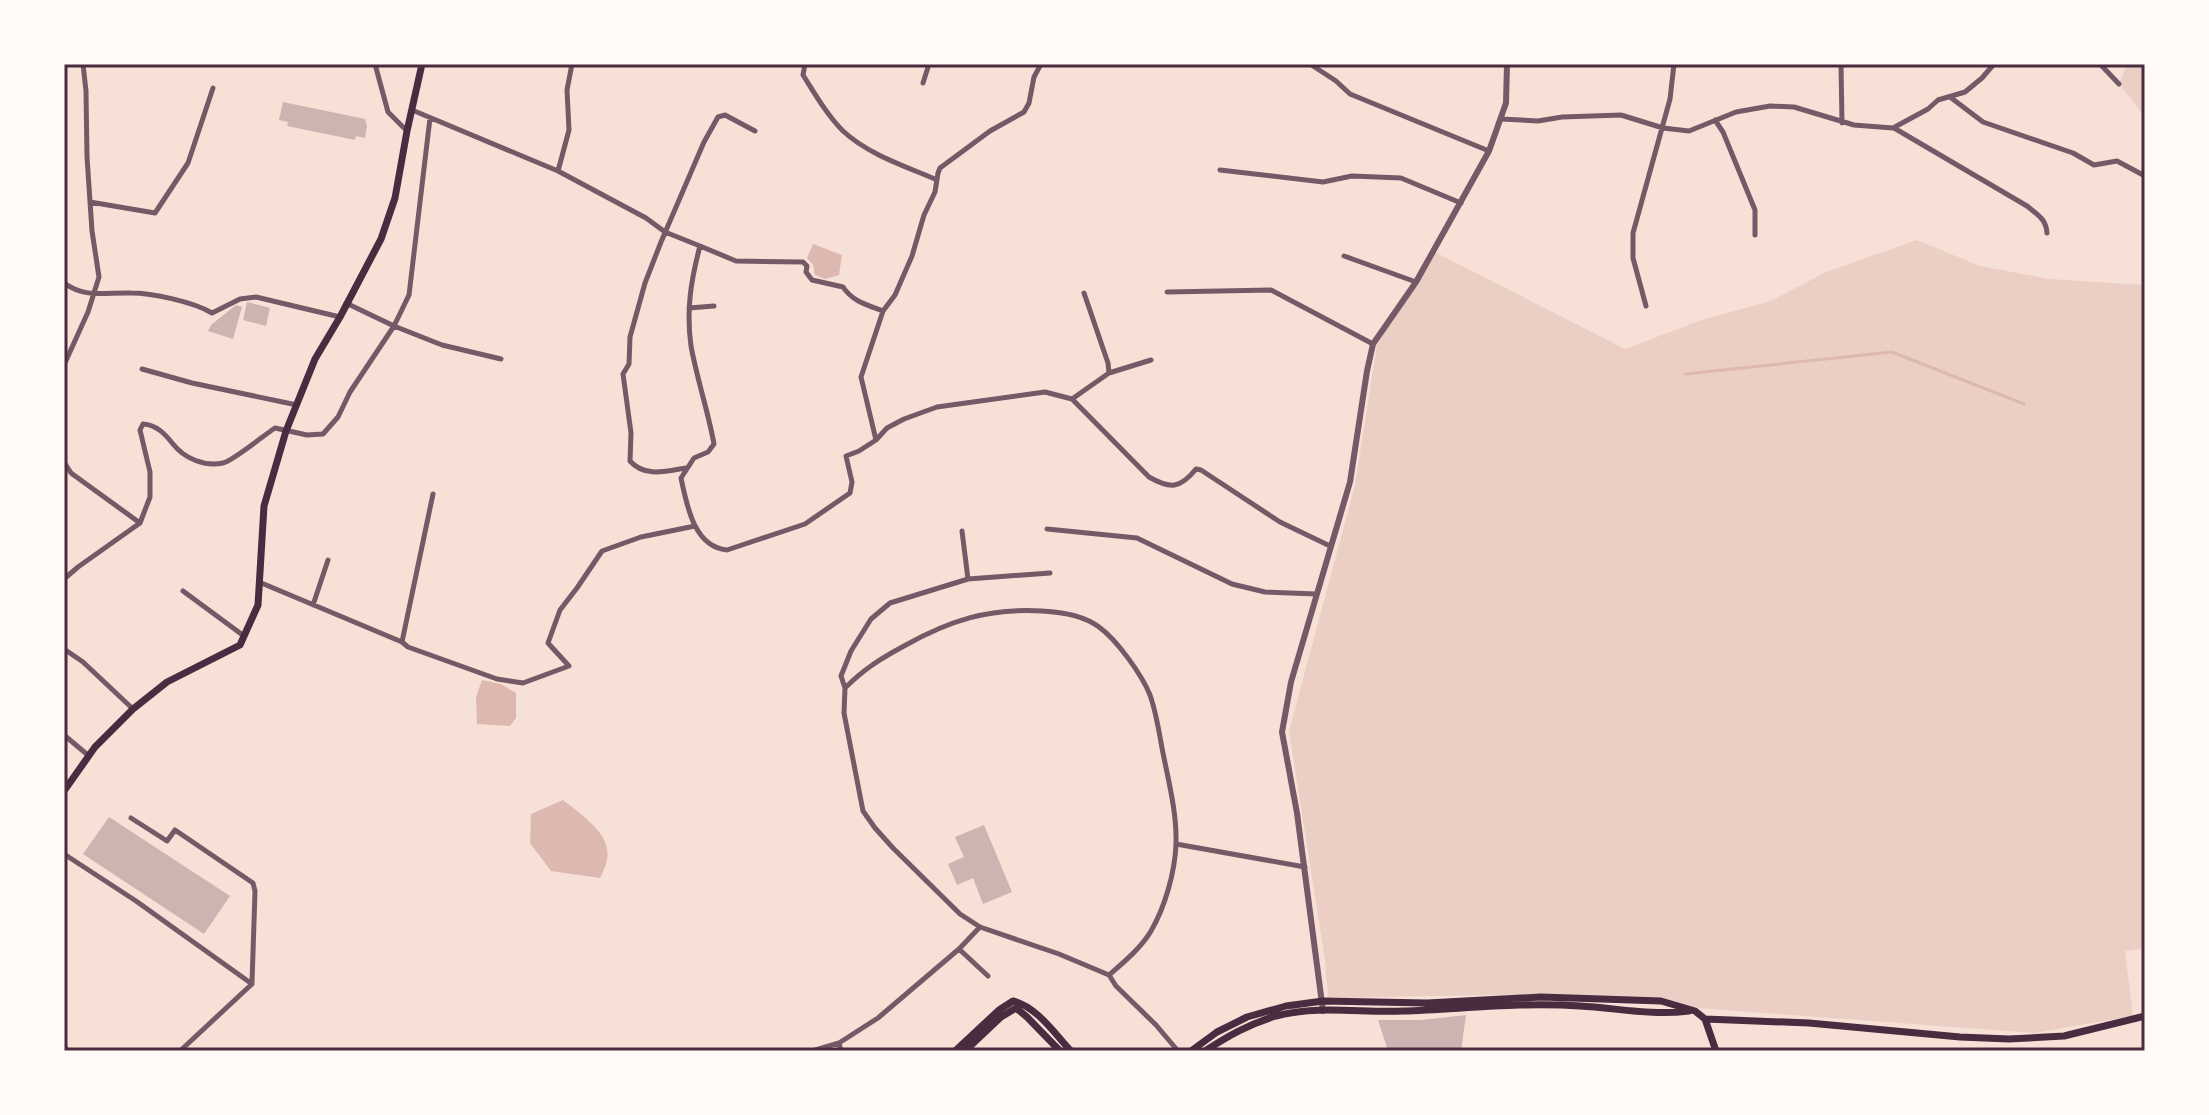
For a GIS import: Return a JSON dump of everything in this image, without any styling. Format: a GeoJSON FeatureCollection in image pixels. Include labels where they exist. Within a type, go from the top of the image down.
{"type":"FeatureCollection","features":[{"type":"Feature","properties":{"kind":"main road"},"geometry":{"type":"LineString","coordinates":[[64,791],[95,747],[133,709],[167,682],[240,645],[244,637],[258,605],[264,506],[286,431],[315,359],[381,239],[395,198],[422,64]]}},
{"type":"Feature","properties":{"kind":"main road"},"geometry":{"type":"LineString","coordinates":[[1191,1051],[1217,1032],[1247,1017],[1286,1006],[1567,997],[1661,1001],[1695,1011],[1705,1019],[1716,1051]]}},
{"type":"Feature","properties":{"kind":"main road"},"geometry":{"type":"LineString","coordinates":[[955,1051],[1013,1001],[1029,1008],[1071,1051]]}},
{"type":"Feature","properties":{"kind":"main road"},"geometry":{"type":"LineString","coordinates":[[1205,1051],[1252,1024],[1323,1006],[1399,1011],[1552,1005],[1663,1014],[1695,1011]]}},
{"type":"Feature","properties":{"kind":"main road"},"geometry":{"type":"LineString","coordinates":[[965,1051],[1001,1017],[1016,1008],[1060,1051]]}},
{"type":"Feature","properties":{"kind":"main road"},"geometry":{"type":"LineString","coordinates":[[1705,1019],[1809,1023],[2009,1039],[2064,1036],[2145,1016]]}},
{"type":"Feature","properties":{"kind":"street"},"geometry":{"type":"LineString","coordinates":[[64,365],[95,295],[99,277],[92,231],[83,64]]}},
{"type":"Feature","properties":{"kind":"street"},"geometry":{"type":"LineString","coordinates":[[375,64],[388,112],[407,131]]}},
{"type":"Feature","properties":{"kind":"street"},"geometry":{"type":"LineString","coordinates":[[558,171],[569,130],[567,90],[572,64]]}},
{"type":"Feature","properties":{"kind":"street"},"geometry":{"type":"LineString","coordinates":[[805,64],[803,75],[845,133],[883,157],[937,180]]}},
{"type":"Feature","properties":{"kind":"street"},"geometry":{"type":"LineString","coordinates":[[923,83],[929,64]]}},
{"type":"Feature","properties":{"kind":"street"},"geometry":{"type":"LineString","coordinates":[[876,440],[861,377],[883,311],[895,295],[912,256],[924,215],[935,192],[940,168],[990,131],[1024,112],[1041,64]]}},
{"type":"Feature","properties":{"kind":"street"},"geometry":{"type":"LineString","coordinates":[[1310,64],[1350,94],[1489,151]]}},
{"type":"Feature","properties":{"kind":"street"},"geometry":{"type":"LineString","coordinates":[[1323,1006],[1305,867],[1282,732],[1291,682],[1350,482],[1373,344],[1416,282],[1489,151],[1506,103],[1507,64]]}},
{"type":"Feature","properties":{"kind":"street"},"geometry":{"type":"LineString","coordinates":[[1646,306],[1633,258],[1633,233],[1663,128],[1674,64]]}},
{"type":"Feature","properties":{"kind":"street"},"geometry":{"type":"LineString","coordinates":[[1842,123],[1841,64],[1854,64]]}},
{"type":"Feature","properties":{"kind":"street"},"geometry":{"type":"LineString","coordinates":[[1893,128],[1938,100],[1965,92],[1994,64]]}},
{"type":"Feature","properties":{"kind":"street"},"geometry":{"type":"LineString","coordinates":[[2100,64],[2119,84]]}},
{"type":"Feature","properties":{"kind":"street"},"geometry":{"type":"LineString","coordinates":[[90,202],[155,213],[188,163],[213,88]]}},
{"type":"Feature","properties":{"kind":"street"},"geometry":{"type":"LineString","coordinates":[[1950,97],[1983,122],[2073,153],[2094,165],[2117,161],[2145,176]]}},
{"type":"Feature","properties":{"kind":"street"},"geometry":{"type":"LineString","coordinates":[[1501,119],[1538,121],[1621,115],[1663,128],[1689,131],[1736,112],[1770,106],[1794,107],[1842,123],[1893,128],[2027,206],[2042,218],[2047,233]]}},
{"type":"Feature","properties":{"kind":"street"},"geometry":{"type":"LineString","coordinates":[[412,110],[558,171],[646,218],[665,232],[736,261],[803,262],[812,280],[843,287],[858,302],[883,311]]}},
{"type":"Feature","properties":{"kind":"street"},"geometry":{"type":"LineString","coordinates":[[686,468],[651,473],[637,469],[630,461],[631,433],[623,374],[629,364],[630,337],[645,283],[665,232],[718,117],[725,115],[755,131]]}},
{"type":"Feature","properties":{"kind":"street"},"geometry":{"type":"LineString","coordinates":[[64,579],[140,523],[150,497],[150,472],[140,430],[143,424],[162,431],[181,455],[201,462],[224,463],[275,428],[307,435],[327,431],[394,326],[409,295],[430,118]]}},
{"type":"Feature","properties":{"kind":"street"},"geometry":{"type":"LineString","coordinates":[[1715,120],[1723,132],[1755,210],[1755,235]]}},
{"type":"Feature","properties":{"kind":"street"},"geometry":{"type":"LineString","coordinates":[[1220,170],[1323,182],[1352,176],[1401,178],[1461,204]]}},
{"type":"Feature","properties":{"kind":"street"},"geometry":{"type":"LineString","coordinates":[[700,246],[692,273],[689,308],[691,345],[714,444],[708,452],[694,458],[681,478],[695,526],[715,549],[727,550],[805,524],[850,493],[852,482],[846,456],[859,451],[887,428],[904,419],[937,407],[1045,392],[1072,399],[1149,477],[1163,486],[1171,487],[1188,479],[1196,469],[1201,470],[1280,522],[1330,546]]}},
{"type":"Feature","properties":{"kind":"street"},"geometry":{"type":"LineString","coordinates":[[1344,256],[1416,282]]}},
{"type":"Feature","properties":{"kind":"street"},"geometry":{"type":"LineString","coordinates":[[64,283],[80,292],[95,295],[134,293],[178,301],[212,313],[240,299],[256,297],[340,317]]}},
{"type":"Feature","properties":{"kind":"street"},"geometry":{"type":"LineString","coordinates":[[1167,292],[1271,290],[1373,344]]}},
{"type":"Feature","properties":{"kind":"street"},"geometry":{"type":"LineString","coordinates":[[1084,293],[1109,373]]}},
{"type":"Feature","properties":{"kind":"street"},"geometry":{"type":"LineString","coordinates":[[346,303],[442,345],[501,359]]}},
{"type":"Feature","properties":{"kind":"street"},"geometry":{"type":"LineString","coordinates":[[689,308],[714,306]]}},
{"type":"Feature","properties":{"kind":"street"},"geometry":{"type":"LineString","coordinates":[[1072,399],[1109,373],[1151,360]]}},
{"type":"Feature","properties":{"kind":"street"},"geometry":{"type":"LineString","coordinates":[[142,369],[297,405]]}},
{"type":"Feature","properties":{"kind":"street"},"geometry":{"type":"LineString","coordinates":[[64,462],[71,473],[140,523]]}},
{"type":"Feature","properties":{"kind":"street"},"geometry":{"type":"LineString","coordinates":[[402,642],[433,494]]}},
{"type":"Feature","properties":{"kind":"street"},"geometry":{"type":"LineString","coordinates":[[259,582],[408,647],[497,679],[523,683],[569,666],[548,643],[560,610],[602,551],[641,537],[695,526]]}},
{"type":"Feature","properties":{"kind":"street"},"geometry":{"type":"LineString","coordinates":[[1047,529],[1137,538],[1232,584],[1265,592],[1316,594]]}},
{"type":"Feature","properties":{"kind":"street"},"geometry":{"type":"LineString","coordinates":[[962,531],[968,579]]}},
{"type":"Feature","properties":{"kind":"street"},"geometry":{"type":"LineString","coordinates":[[313,605],[328,560]]}},
{"type":"Feature","properties":{"kind":"street"},"geometry":{"type":"LineString","coordinates":[[1050,573],[968,579],[890,603],[871,619],[851,651],[841,676],[845,688],[844,713],[863,811],[884,838],[960,914],[980,927],[1109,975],[1178,1051]]}},
{"type":"Feature","properties":{"kind":"street"},"geometry":{"type":"LineString","coordinates":[[183,591],[244,637]]}},
{"type":"Feature","properties":{"kind":"street"},"geometry":{"type":"LineString","coordinates":[[845,688],[879,658],[947,624],[1001,611],[1054,612],[1081,617],[1100,628],[1117,646],[1150,694],[1174,810],[1176,844],[1173,871],[1151,931],[1109,975]]}},
{"type":"Feature","properties":{"kind":"street"},"geometry":{"type":"LineString","coordinates":[[64,649],[83,662],[133,709]]}},
{"type":"Feature","properties":{"kind":"street"},"geometry":{"type":"LineString","coordinates":[[64,735],[90,756]]}},
{"type":"Feature","properties":{"kind":"street"},"geometry":{"type":"LineString","coordinates":[[131,818],[167,841],[175,830],[253,883],[255,891],[252,984],[180,1051]]}},
{"type":"Feature","properties":{"kind":"street"},"geometry":{"type":"LineString","coordinates":[[1176,844],[1305,867]]}},
{"type":"Feature","properties":{"kind":"street"},"geometry":{"type":"LineString","coordinates":[[64,854],[252,984]]}},
{"type":"Feature","properties":{"kind":"street"},"geometry":{"type":"LineString","coordinates":[[812,1051],[839,1043],[878,1018],[959,949],[980,927]]}},
{"type":"Feature","properties":{"kind":"street"},"geometry":{"type":"LineString","coordinates":[[959,949],[988,976]]}},
{"type":"Feature","properties":{"kind":"street"},"geometry":{"type":"LineString","coordinates":[[839,1043],[841,1051]]}},
{"type":"Feature","properties":{"kind":"street"},"geometry":{"type":"LineString","coordinates":[[64,1045],[67,1051]]}},
{"type":"Feature","properties":{"kind":"shaded area"},"geometry":{"type":"Polygon","coordinates":[[[2145,65],[2145,117],[2119,84],[2126,66],[2145,65]]]}},
{"type":"Feature","properties":{"kind":"shaded area"},"geometry":{"type":"Polygon","coordinates":[[[1917,240],[1980,266],[2050,279],[2145,285],[2145,948],[2125,951],[2133,1016],[2034,1033],[1696,1008],[1662,999],[1548,994],[1328,998],[1325,960],[1289,731],[1355,485],[1377,345],[1433,251],[1625,349],[1701,320],[1771,301],[1826,272],[1917,240]]]}},
{"type":"Feature","properties":{"kind":"shaded area"},"geometry":{"type":"Polygon","coordinates":[[[813,244],[842,255],[839,275],[825,279],[815,275],[813,265],[807,258],[813,244]]]}},
{"type":"Feature","properties":{"kind":"shaded area"},"geometry":{"type":"Polygon","coordinates":[[[482,680],[501,684],[516,693],[516,718],[510,726],[477,724],[476,697],[482,680]]]}},
{"type":"Feature","properties":{"kind":"shaded area"},"geometry":{"type":"Polygon","coordinates":[[[563,800],[586,818],[605,841],[607,860],[600,878],[551,871],[530,843],[531,814],[563,800]]]}},
{"type":"Feature","properties":{"kind":"building"},"geometry":{"type":"Polygon","coordinates":[[[283,102],[365,119],[365,138],[356,136],[355,140],[287,126],[288,122],[279,120],[283,102]]]}},
{"type":"Feature","properties":{"kind":"building"},"geometry":{"type":"Polygon","coordinates":[[[247,302],[270,308],[266,326],[243,320],[247,302]]]}},
{"type":"Feature","properties":{"kind":"building"},"geometry":{"type":"Polygon","coordinates":[[[236,305],[242,307],[233,339],[208,331],[211,325],[236,305]]]}},
{"type":"Feature","properties":{"kind":"building"},"geometry":{"type":"Polygon","coordinates":[[[109,817],[230,896],[204,934],[83,854],[109,817]]]}},
{"type":"Feature","properties":{"kind":"building"},"geometry":{"type":"Polygon","coordinates":[[[984,825],[1012,892],[983,904],[973,878],[957,885],[948,864],[964,857],[955,837],[984,825]]]}},
{"type":"Feature","properties":{"kind":"building"},"geometry":{"type":"Polygon","coordinates":[[[1466,1015],[1461,1051],[1388,1051],[1378,1020],[1422,1020],[1466,1015]]]}},
{"type":"Feature","properties":{"kind":"waterway"},"geometry":{"type":"LineString","coordinates":[[1685,374],[1892,352],[2024,404]]}}]}
